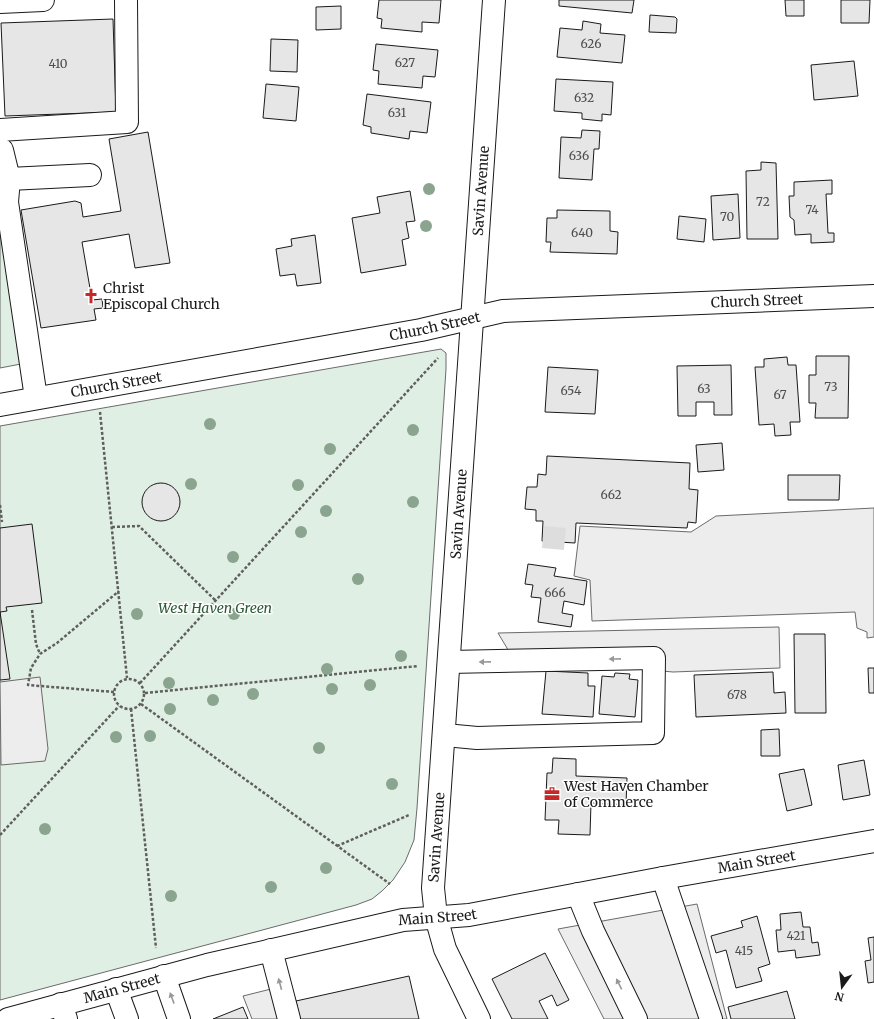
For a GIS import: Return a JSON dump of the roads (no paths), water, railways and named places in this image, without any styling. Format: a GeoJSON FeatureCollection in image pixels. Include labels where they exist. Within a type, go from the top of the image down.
{"type":"FeatureCollection","features":[{"type":"Feature","properties":{"kind":"street"},"geometry":{"type":"LineString","coordinates":[[0,2],[43,0]]}},
{"type":"Feature","properties":{"kind":"street"},"geometry":{"type":"LineString","coordinates":[[0,130],[127,122],[126,0]]}},
{"type":"Feature","properties":{"kind":"street","name":"Savin Avenue"},"geometry":{"type":"LineString","coordinates":[[479,1019],[445,949],[436,917],[433,888],[445,735],[471,319],[494,0]]}},
{"type":"Feature","properties":{"kind":"street"},"geometry":{"type":"LineString","coordinates":[[0,150],[2,150],[9,179],[7,202],[36,398]]}},
{"type":"Feature","properties":{"kind":"street"},"geometry":{"type":"LineString","coordinates":[[9,179],[90,175]]}},
{"type":"Feature","properties":{"kind":"street","name":"Church Street"},"geometry":{"type":"LineString","coordinates":[[0,405],[421,330],[503,311],[874,296]]}},
{"type":"Feature","properties":{"kind":"street"},"geometry":{"type":"LineString","coordinates":[[445,735],[476,738],[653,732],[654,658],[449,662]]}},
{"type":"Feature","properties":{"kind":"street","name":"Main Street"},"geometry":{"type":"LineString","coordinates":[[8,1019],[64,1012],[116,990],[164,976],[403,920],[469,915],[663,878],[874,842]]}},
{"type":"Feature","properties":{"kind":"street"},"geometry":{"type":"LineString","coordinates":[[663,878],[711,1019]]}},
{"type":"Feature","properties":{"kind":"street"},"geometry":{"type":"LineString","coordinates":[[578,894],[593,931],[636,1019]]}},
{"type":"Feature","properties":{"kind":"street"},"geometry":{"type":"LineString","coordinates":[[271,950],[289,1019]]}},
{"type":"Feature","properties":{"kind":"street"},"geometry":{"type":"LineString","coordinates":[[164,976],[179,1019]]}},
{"type":"Feature","properties":{"kind":"street"},"geometry":{"type":"LineString","coordinates":[[116,990],[127,1019]]}},
{"type":"Feature","properties":{"kind":"tunnel"},"geometry":{"type":"LineString","coordinates":[[543,537],[575,540]]}},
{"type":"Feature","properties":{"kind":"place","name":"Christ Episcopal Church"},"geometry":{"type":"Point","coordinates":[91,296]}},
{"type":"Feature","properties":{"kind":"place","name":"West Haven Chamber of Commerce"},"geometry":{"type":"Point","coordinates":[552,794]}},
{"type":"Feature","properties":{"kind":"park label","name":"West Haven Green"},"geometry":{"type":"Point","coordinates":[215,608]}}]}
